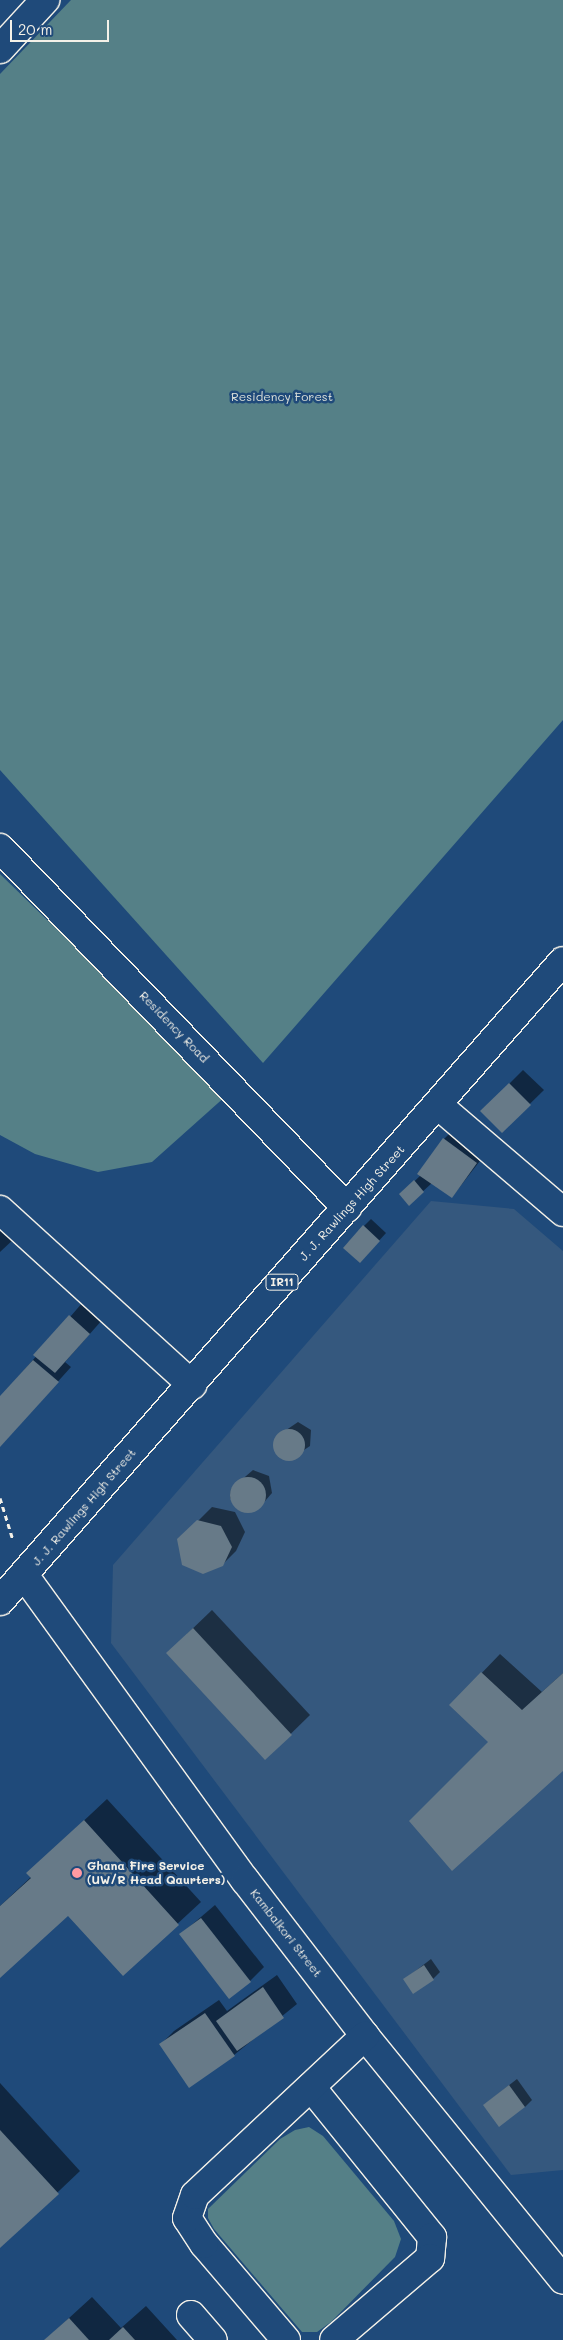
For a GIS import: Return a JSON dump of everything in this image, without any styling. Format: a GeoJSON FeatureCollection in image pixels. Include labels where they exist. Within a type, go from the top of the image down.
{"type":"FeatureCollection","features":[{"type":"Feature","properties":{"kind":"street"},"geometry":{"type":"LineString","coordinates":[[0,49],[45,0]]}},
{"type":"Feature","properties":{"kind":"street","name":"Residency Road"},"geometry":{"type":"LineString","coordinates":[[0,848],[347,1208]]}},
{"type":"Feature","properties":{"kind":"street","name":"J. J. Rawlings High Street"},"geometry":{"type":"LineString","coordinates":[[0,1601],[439,1106],[563,961]]}},
{"type":"Feature","properties":{"kind":"street"},"geometry":{"type":"LineString","coordinates":[[439,1106],[563,1212]]}},
{"type":"Feature","properties":{"kind":"street"},"geometry":{"type":"LineString","coordinates":[[0,1210],[192,1385]]}},
{"type":"Feature","properties":{"kind":"street","name":"Kambalkori Street"},"geometry":{"type":"LineString","coordinates":[[24,1575],[245,1880],[365,2036],[563,2280]]}},
{"type":"Feature","properties":{"kind":"street"},"geometry":{"type":"LineString","coordinates":[[280,2338],[204,2244],[188,2218],[195,2195],[365,2036]]}},
{"type":"Feature","properties":{"kind":"street"},"geometry":{"type":"LineString","coordinates":[[311,2087],[432,2237],[430,2258],[334,2340]]}},
{"type":"Feature","properties":{"kind":"street"},"geometry":{"type":"LineString","coordinates":[[191,2315],[213,2340]]}},
{"type":"Feature","properties":{"kind":"path"},"geometry":{"type":"LineString","coordinates":[[0,1498],[24,1575]]}},
{"type":"Feature","properties":{"kind":"shaded area"},"geometry":{"type":"Polygon","coordinates":[[[431,1201],[514,1209],[563,1251],[563,2170],[511,2175],[111,1643],[113,1565],[431,1201]]]}},
{"type":"Feature","properties":{"kind":"green space","name":"Residency Forest"},"geometry":{"type":"Polygon","coordinates":[[[71,0],[563,0],[563,720],[263,1063],[0,770],[0,74],[71,0]]]}},
{"type":"Feature","properties":{"kind":"green space"},"geometry":{"type":"Polygon","coordinates":[[[0,874],[227,1095],[152,1162],[98,1172],[35,1154],[0,1135],[0,874]]]}},
{"type":"Feature","properties":{"kind":"green space"},"geometry":{"type":"Polygon","coordinates":[[[309,2127],[323,2136],[394,2221],[401,2239],[395,2257],[331,2322],[317,2332],[302,2332],[214,2229],[208,2218],[208,2209],[280,2139],[295,2130],[309,2127]]]}},
{"type":"Feature","properties":{"kind":"building"},"geometry":{"type":"Polygon","coordinates":[[[509,1083],[531,1105],[502,1133],[480,1111],[509,1083]]]}},
{"type":"Feature","properties":{"kind":"building"},"geometry":{"type":"Polygon","coordinates":[[[443,1138],[477,1163],[452,1198],[417,1174],[443,1138]]]}},
{"type":"Feature","properties":{"kind":"building"},"geometry":{"type":"Polygon","coordinates":[[[414,1180],[424,1192],[409,1206],[399,1194],[414,1180]]]}},
{"type":"Feature","properties":{"kind":"building"},"geometry":{"type":"Polygon","coordinates":[[[363,1225],[380,1241],[360,1263],[343,1248],[363,1225]]]}},
{"type":"Feature","properties":{"kind":"building"},"geometry":{"type":"Polygon","coordinates":[[[69,1315],[90,1334],[55,1373],[33,1355],[69,1315]]]}},
{"type":"Feature","properties":{"kind":"building"},"geometry":{"type":"Polygon","coordinates":[[[33,1360],[59,1382],[0,1447],[0,1396],[33,1360]]]}},
{"type":"Feature","properties":{"kind":"building"},"geometry":{"type":"Polygon","coordinates":[[[289,1429],[301,1433],[305,1445],[301,1457],[289,1461],[277,1457],[273,1445],[277,1433],[289,1429]]]}},
{"type":"Feature","properties":{"kind":"building"},"geometry":{"type":"Polygon","coordinates":[[[248,1477],[255,1478],[261,1482],[265,1488],[265,1502],[261,1508],[255,1512],[248,1513],[241,1512],[235,1508],[231,1502],[230,1495],[231,1488],[235,1482],[241,1478],[248,1477]]]}},
{"type":"Feature","properties":{"kind":"building"},"geometry":{"type":"Polygon","coordinates":[[[197,1520],[221,1526],[232,1547],[223,1566],[203,1574],[182,1565],[177,1539],[197,1520]]]}},
{"type":"Feature","properties":{"kind":"building"},"geometry":{"type":"Polygon","coordinates":[[[193,1628],[292,1735],[265,1760],[166,1653],[193,1628]]]}},
{"type":"Feature","properties":{"kind":"building"},"geometry":{"type":"Polygon","coordinates":[[[481,1672],[522,1710],[563,1673],[563,1771],[452,1871],[409,1821],[488,1742],[449,1705],[481,1672]]]}},
{"type":"Feature","properties":{"kind":"building"},"geometry":{"type":"Polygon","coordinates":[[[84,1820],[179,1925],[123,1976],[68,1916],[0,1978],[0,1906],[31,1878],[26,1873],[84,1820]]]}},
{"type":"Feature","properties":{"kind":"building"},"geometry":{"type":"Polygon","coordinates":[[[201,1918],[251,1982],[229,1999],[179,1934],[201,1918]]]}},
{"type":"Feature","properties":{"kind":"building"},"geometry":{"type":"Polygon","coordinates":[[[424,1965],[434,1980],[413,1994],[403,1979],[424,1965]]]}},
{"type":"Feature","properties":{"kind":"building"},"geometry":{"type":"Polygon","coordinates":[[[263,1987],[284,2018],[237,2051],[216,2021],[263,1987]]]}},
{"type":"Feature","properties":{"kind":"building"},"geometry":{"type":"Polygon","coordinates":[[[205,2013],[235,2056],[189,2088],[159,2044],[205,2013]]]}},
{"type":"Feature","properties":{"kind":"building"},"geometry":{"type":"Polygon","coordinates":[[[509,2085],[525,2107],[499,2127],[483,2105],[509,2085]]]}},
{"type":"Feature","properties":{"kind":"building"},"geometry":{"type":"Polygon","coordinates":[[[0,2130],[59,2194],[0,2248],[0,2130]]]}},
{"type":"Feature","properties":{"kind":"building"},"geometry":{"type":"Polygon","coordinates":[[[69,2318],[89,2340],[44,2340],[69,2318]]]}},
{"type":"Feature","properties":{"kind":"building"},"geometry":{"type":"Polygon","coordinates":[[[123,2327],[135,2340],[109,2340],[123,2327]]]}},
{"type":"Feature","properties":{"kind":"place","name":"Ghana Fire Service (UW/R Head Qaurters)"},"geometry":{"type":"Point","coordinates":[77,1873]}}]}
